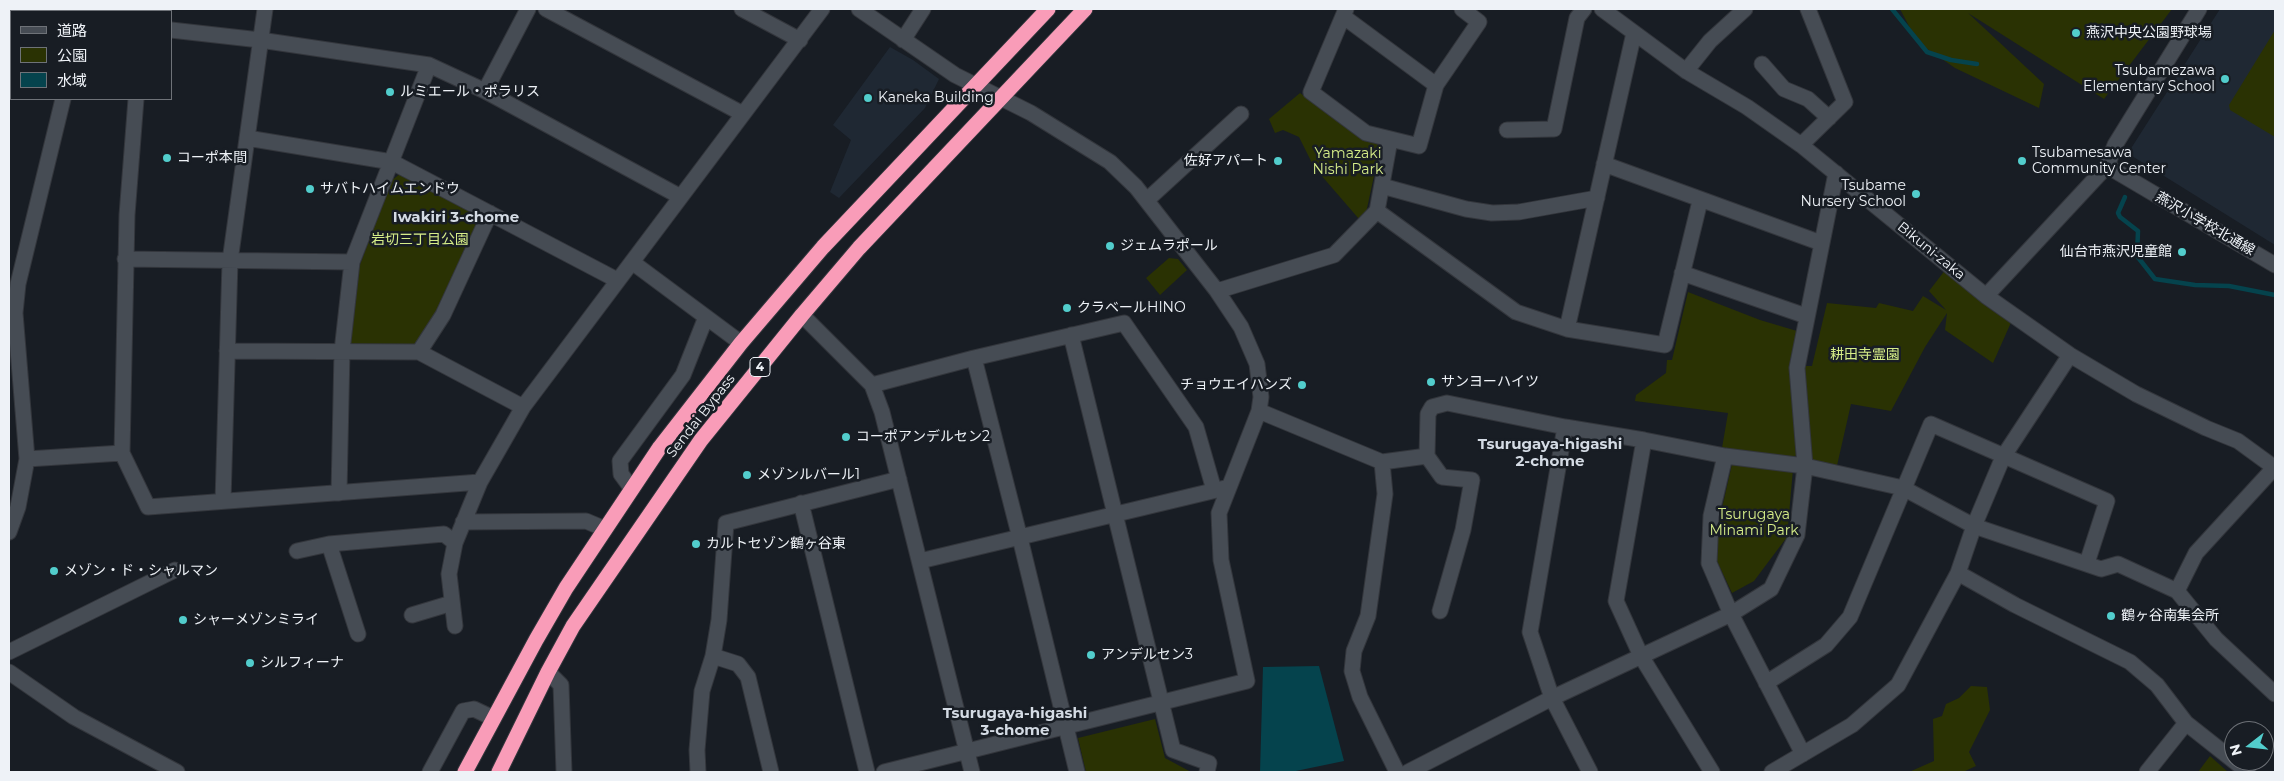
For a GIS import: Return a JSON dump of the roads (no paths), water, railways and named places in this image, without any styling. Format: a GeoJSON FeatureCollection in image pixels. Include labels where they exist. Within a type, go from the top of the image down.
{"type":"FeatureCollection","features":[{"type":"Feature","properties":{"kind":"highway","name":"Sendai Bypass"},"geometry":{"type":"LineString","coordinates":[[465,772],[566,588],[660,447],[741,343],[823,247],[1048,9]]}},
{"type":"Feature","properties":{"kind":"highway","name":"Sendai Bypass"},"geometry":{"type":"LineString","coordinates":[[499,772],[548,672],[573,626],[701,440],[859,248],[1085,9]]}},
{"type":"Feature","properties":{"kind":"street"},"geometry":{"type":"LineString","coordinates":[[223,501],[230,261],[264,9]]}},
{"type":"Feature","properties":{"kind":"street"},"geometry":{"type":"LineString","coordinates":[[485,91],[528,9]]}},
{"type":"Feature","properties":{"kind":"street"},"geometry":{"type":"LineString","coordinates":[[546,9],[743,114]]}},
{"type":"Feature","properties":{"kind":"street"},"geometry":{"type":"LineString","coordinates":[[742,9],[800,40]]}},
{"type":"Feature","properties":{"kind":"street"},"geometry":{"type":"LineString","coordinates":[[455,626],[449,574],[455,543],[480,482],[522,407],[822,9]]}},
{"type":"Feature","properties":{"kind":"street"},"geometry":{"type":"LineString","coordinates":[[858,9],[955,75],[1003,97],[1110,162],[1136,187],[1217,291],[1241,327],[1257,364],[1261,398],[1259,411],[1222,489],[1219,513],[1221,560],[1247,681],[884,772]]}},
{"type":"Feature","properties":{"kind":"street"},"geometry":{"type":"LineString","coordinates":[[903,40],[923,9]]}},
{"type":"Feature","properties":{"kind":"street"},"geometry":{"type":"LineString","coordinates":[[1436,85],[1345,13],[1311,92],[1366,133],[1419,146],[1436,85],[1479,22],[1462,9]]}},
{"type":"Feature","properties":{"kind":"street"},"geometry":{"type":"LineString","coordinates":[[1507,131],[1554,129],[1577,18],[1584,9]]}},
{"type":"Feature","properties":{"kind":"street","name":"Bikuni-zaka"},"geometry":{"type":"LineString","coordinates":[[1602,9],[1686,71],[1747,107],[1801,145],[1986,296],[2070,355],[2136,394],[2206,428],[2238,441],[2275,468]]}},
{"type":"Feature","properties":{"kind":"street"},"geometry":{"type":"LineString","coordinates":[[1801,145],[1845,102],[1808,9]]}},
{"type":"Feature","properties":{"kind":"street"},"geometry":{"type":"LineString","coordinates":[[1986,296],[2107,166],[2115,145],[2199,9]]}},
{"type":"Feature","properties":{"kind":"street"},"geometry":{"type":"LineString","coordinates":[[1686,71],[1737,12]]}},
{"type":"Feature","properties":{"kind":"street"},"geometry":{"type":"LineString","coordinates":[[172,30],[260,40],[429,65],[485,91],[680,196]]}},
{"type":"Feature","properties":{"kind":"street"},"geometry":{"type":"LineString","coordinates":[[1567,329],[1634,33]]}},
{"type":"Feature","properties":{"kind":"street"},"geometry":{"type":"LineString","coordinates":[[1762,64],[1784,89],[1808,99],[1829,118]]}},
{"type":"Feature","properties":{"kind":"street"},"geometry":{"type":"LineString","coordinates":[[339,493],[342,351],[352,262],[429,65]]}},
{"type":"Feature","properties":{"kind":"street"},"geometry":{"type":"LineString","coordinates":[[9,532],[18,507],[27,460],[15,313],[17,294],[63,100]]}},
{"type":"Feature","properties":{"kind":"street"},"geometry":{"type":"LineString","coordinates":[[136,100],[125,259],[122,453],[148,507],[480,482]]}},
{"type":"Feature","properties":{"kind":"street"},"geometry":{"type":"LineString","coordinates":[[1147,200],[1241,114]]}},
{"type":"Feature","properties":{"kind":"street"},"geometry":{"type":"LineString","coordinates":[[247,138],[392,162],[617,280]]}},
{"type":"Feature","properties":{"kind":"street"},"geometry":{"type":"LineString","coordinates":[[1217,291],[1334,255],[1377,211],[1390,140]]}},
{"type":"Feature","properties":{"kind":"street"},"geometry":{"type":"LineString","coordinates":[[1604,164],[1820,243]]}},
{"type":"Feature","properties":{"kind":"street","name":"燕沢小学校北通線"},"geometry":{"type":"LineString","coordinates":[[2107,166],[2275,265]]}},
{"type":"Feature","properties":{"kind":"street"},"geometry":{"type":"LineString","coordinates":[[1408,772],[1552,698],[1731,614],[1771,589],[1796,535],[1805,466],[1797,368],[1820,243],[1836,173]]}},
{"type":"Feature","properties":{"kind":"street"},"geometry":{"type":"LineString","coordinates":[[1382,186],[1466,210],[1492,213],[1519,212],[1597,198]]}},
{"type":"Feature","properties":{"kind":"street"},"geometry":{"type":"LineString","coordinates":[[1377,211],[1516,312],[1567,329],[1665,345],[1700,200]]}},
{"type":"Feature","properties":{"kind":"street"},"geometry":{"type":"LineString","coordinates":[[419,352],[443,315],[490,213]]}},
{"type":"Feature","properties":{"kind":"street"},"geometry":{"type":"LineString","coordinates":[[125,259],[352,262]]}},
{"type":"Feature","properties":{"kind":"street"},"geometry":{"type":"LineString","coordinates":[[632,262],[741,343]]}},
{"type":"Feature","properties":{"kind":"street"},"geometry":{"type":"LineString","coordinates":[[1682,273],[1806,316]]}},
{"type":"Feature","properties":{"kind":"street"},"geometry":{"type":"LineString","coordinates":[[802,315],[872,385],[882,412],[972,772]]}},
{"type":"Feature","properties":{"kind":"street"},"geometry":{"type":"LineString","coordinates":[[632,489],[621,474],[620,461],[683,375],[706,317]]}},
{"type":"Feature","properties":{"kind":"street"},"geometry":{"type":"LineString","coordinates":[[872,385],[974,358],[1124,323],[1147,353],[1196,427],[1222,489]]}},
{"type":"Feature","properties":{"kind":"street"},"geometry":{"type":"LineString","coordinates":[[1071,335],[1173,750],[1209,763],[1207,772]]}},
{"type":"Feature","properties":{"kind":"street"},"geometry":{"type":"LineString","coordinates":[[227,351],[419,352],[522,407]]}},
{"type":"Feature","properties":{"kind":"street"},"geometry":{"type":"LineString","coordinates":[[1772,772],[1852,725],[1898,685],[1958,573],[1974,526],[2003,457],[2070,355]]}},
{"type":"Feature","properties":{"kind":"street"},"geometry":{"type":"LineString","coordinates":[[974,358],[1077,772]]}},
{"type":"Feature","properties":{"kind":"street"},"geometry":{"type":"LineString","coordinates":[[1440,611],[1463,530],[1472,480],[1442,478],[1427,456],[1428,414],[1432,407],[1446,403],[1725,456],[1805,466],[1903,488],[1974,526],[2101,569],[2118,564],[2177,591],[2216,640],[2275,694]]}},
{"type":"Feature","properties":{"kind":"street"},"geometry":{"type":"LineString","coordinates":[[1259,411],[1382,462],[1427,456]]}},
{"type":"Feature","properties":{"kind":"street"},"geometry":{"type":"LineString","coordinates":[[1766,683],[1826,645],[1850,617],[1931,424],[2107,501],[2087,563]]}},
{"type":"Feature","properties":{"kind":"street"},"geometry":{"type":"LineString","coordinates":[[1566,427],[1530,632],[1552,698],[1590,772]]}},
{"type":"Feature","properties":{"kind":"street"},"geometry":{"type":"LineString","coordinates":[[1644,440],[1616,601],[1641,656],[1712,772]]}},
{"type":"Feature","properties":{"kind":"street"},"geometry":{"type":"LineString","coordinates":[[27,460],[122,453]]}},
{"type":"Feature","properties":{"kind":"street"},"geometry":{"type":"LineString","coordinates":[[1725,456],[1711,516],[1709,563],[1731,614],[1803,754]]}},
{"type":"Feature","properties":{"kind":"street"},"geometry":{"type":"LineString","coordinates":[[1382,462],[1385,494],[1370,607],[1354,651],[1352,671],[1360,697],[1398,772]]}},
{"type":"Feature","properties":{"kind":"street"},"geometry":{"type":"LineString","coordinates":[[2177,591],[2196,553],[2275,468]]}},
{"type":"Feature","properties":{"kind":"street"},"geometry":{"type":"LineString","coordinates":[[698,772],[697,750],[702,691],[713,656],[720,620],[726,523],[899,479]]}},
{"type":"Feature","properties":{"kind":"street"},"geometry":{"type":"LineString","coordinates":[[920,561],[1222,489]]}},
{"type":"Feature","properties":{"kind":"street"},"geometry":{"type":"LineString","coordinates":[[801,503],[867,772]]}},
{"type":"Feature","properties":{"kind":"street"},"geometry":{"type":"LineString","coordinates":[[463,522],[586,521],[605,530]]}},
{"type":"Feature","properties":{"kind":"street"},"geometry":{"type":"LineString","coordinates":[[297,551],[329,544],[444,534],[455,543]]}},
{"type":"Feature","properties":{"kind":"street"},"geometry":{"type":"LineString","coordinates":[[329,544],[358,624]]}},
{"type":"Feature","properties":{"kind":"street"},"geometry":{"type":"LineString","coordinates":[[9,652],[175,570]]}},
{"type":"Feature","properties":{"kind":"street"},"geometry":{"type":"LineString","coordinates":[[1958,573],[2015,605],[2130,662],[2157,685],[2186,723],[2248,772]]}},
{"type":"Feature","properties":{"kind":"street"},"geometry":{"type":"LineString","coordinates":[[412,615],[452,603]]}},
{"type":"Feature","properties":{"kind":"street"},"geometry":{"type":"LineString","coordinates":[[713,656],[738,664],[748,677],[771,772]]}},
{"type":"Feature","properties":{"kind":"street"},"geometry":{"type":"LineString","coordinates":[[9,672],[74,718],[177,772]]}},
{"type":"Feature","properties":{"kind":"street"},"geometry":{"type":"LineString","coordinates":[[548,672],[561,685],[564,772]]}},
{"type":"Feature","properties":{"kind":"street"},"geometry":{"type":"LineString","coordinates":[[430,772],[463,711],[474,709],[493,718]]}},
{"type":"Feature","properties":{"kind":"street"},"geometry":{"type":"LineString","coordinates":[[2147,772],[2186,723]]}},
{"type":"Feature","properties":{"kind":"water"},"geometry":{"type":"Polygon","coordinates":[[[1319,666],[1344,761],[1291,772],[1260,772],[1263,667],[1319,666]]]}},
{"type":"Feature","properties":{"kind":"waterway"},"geometry":{"type":"LineString","coordinates":[[1892,9],[1927,52],[1951,60],[1977,64]]}},
{"type":"Feature","properties":{"kind":"waterway"},"geometry":{"type":"LineString","coordinates":[[2125,197],[2118,213],[2120,217],[2138,231],[2137,256],[2155,279],[2195,285],[2229,286],[2275,295]]}},
{"type":"Feature","properties":{"kind":"place","name":"燕沢中央公園野球場"},"geometry":{"type":"Point","coordinates":[2076,33]}},
{"type":"Feature","properties":{"kind":"place","name":"Tsubamezawa Elementary School"},"geometry":{"type":"Point","coordinates":[2225,79]}},
{"type":"Feature","properties":{"kind":"place","name":"ルミエール・ポラリス"},"geometry":{"type":"Point","coordinates":[390,92]}},
{"type":"Feature","properties":{"kind":"place","name":"Kaneka Building"},"geometry":{"type":"Point","coordinates":[868,98]}},
{"type":"Feature","properties":{"kind":"place","name":"コーポ本間"},"geometry":{"type":"Point","coordinates":[167,158]}},
{"type":"Feature","properties":{"kind":"place","name":"佐好アパート"},"geometry":{"type":"Point","coordinates":[1278,161]}},
{"type":"Feature","properties":{"kind":"place","name":"Tsubamesawa Community Center"},"geometry":{"type":"Point","coordinates":[2022,161]}},
{"type":"Feature","properties":{"kind":"place","name":"サバトハイムエンドウ"},"geometry":{"type":"Point","coordinates":[310,189]}},
{"type":"Feature","properties":{"kind":"place","name":"Tsubame Nursery School"},"geometry":{"type":"Point","coordinates":[1916,194]}},
{"type":"Feature","properties":{"kind":"place","name":"ジェムラポール"},"geometry":{"type":"Point","coordinates":[1110,246]}},
{"type":"Feature","properties":{"kind":"place","name":"仙台市燕沢児童館"},"geometry":{"type":"Point","coordinates":[2182,252]}},
{"type":"Feature","properties":{"kind":"place","name":"クラベールHINO"},"geometry":{"type":"Point","coordinates":[1067,308]}},
{"type":"Feature","properties":{"kind":"place","name":"サンヨーハイツ"},"geometry":{"type":"Point","coordinates":[1431,382]}},
{"type":"Feature","properties":{"kind":"place","name":"チョウエイハンズ"},"geometry":{"type":"Point","coordinates":[1302,385]}},
{"type":"Feature","properties":{"kind":"place","name":"コーポアンデルセン2"},"geometry":{"type":"Point","coordinates":[846,437]}},
{"type":"Feature","properties":{"kind":"place","name":"メゾンルバール1"},"geometry":{"type":"Point","coordinates":[747,475]}},
{"type":"Feature","properties":{"kind":"place","name":"カルトセゾン鶴ヶ谷東"},"geometry":{"type":"Point","coordinates":[696,544]}},
{"type":"Feature","properties":{"kind":"place","name":"メゾン・ド・シャルマン"},"geometry":{"type":"Point","coordinates":[54,571]}},
{"type":"Feature","properties":{"kind":"place","name":"鶴ヶ谷南集会所"},"geometry":{"type":"Point","coordinates":[2111,616]}},
{"type":"Feature","properties":{"kind":"place","name":"シャーメゾンミライ"},"geometry":{"type":"Point","coordinates":[183,620]}},
{"type":"Feature","properties":{"kind":"place","name":"アンデルセン3"},"geometry":{"type":"Point","coordinates":[1091,655]}},
{"type":"Feature","properties":{"kind":"place","name":"シルフィーナ"},"geometry":{"type":"Point","coordinates":[250,663]}},
{"type":"Feature","properties":{"kind":"district","name":"Iwakiri 3-chome"},"geometry":{"type":"Point","coordinates":[456,218]}},
{"type":"Feature","properties":{"kind":"district","name":"Tsurugaya-higashi 2-chome"},"geometry":{"type":"Point","coordinates":[1550,454]}},
{"type":"Feature","properties":{"kind":"district","name":"Tsurugaya-higashi 3-chome"},"geometry":{"type":"Point","coordinates":[1015,722]}},
{"type":"Feature","properties":{"kind":"park label","name":"Yamazaki Nishi Park"},"geometry":{"type":"Point","coordinates":[1348,162]}},
{"type":"Feature","properties":{"kind":"park label","name":"岩切三丁目公園"},"geometry":{"type":"Point","coordinates":[420,240]}},
{"type":"Feature","properties":{"kind":"park label","name":"耕田寺霊園"},"geometry":{"type":"Point","coordinates":[1865,355]}},
{"type":"Feature","properties":{"kind":"park label","name":"Tsurugaya Minami Park"},"geometry":{"type":"Point","coordinates":[1754,524]}}]}
